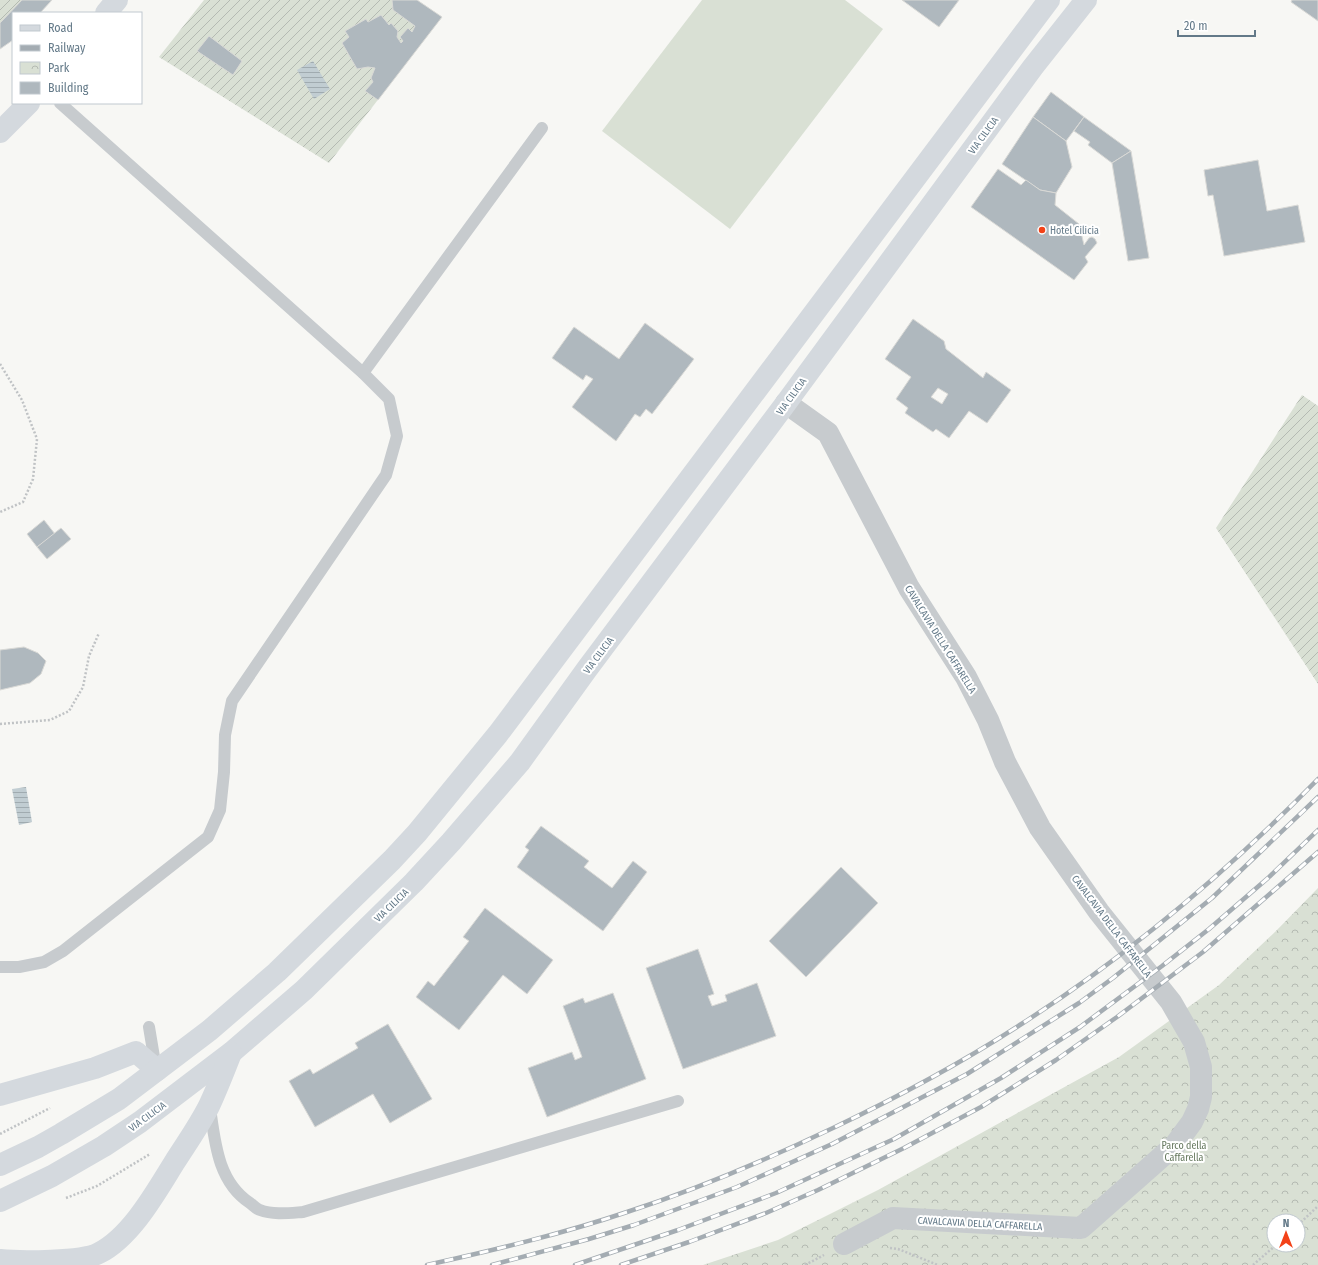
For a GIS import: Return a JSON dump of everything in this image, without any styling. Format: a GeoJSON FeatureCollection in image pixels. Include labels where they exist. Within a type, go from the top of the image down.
{"type":"FeatureCollection","features":[{"type":"Feature","properties":{"kind":"main road"},"geometry":{"type":"LineString","coordinates":[[107,12],[118,0]]}},
{"type":"Feature","properties":{"kind":"main road","name":"VIA CILICIA"},"geometry":{"type":"LineString","coordinates":[[0,1201],[52,1176],[98,1150],[140,1122],[232,1052],[304,990],[414,882],[452,842],[516,767],[1033,67],[1086,0]]}},
{"type":"Feature","properties":{"kind":"main road"},"geometry":{"type":"LineString","coordinates":[[0,1165],[38,1147],[119,1099],[210,1030],[277,972],[392,860],[417,833],[498,734],[1046,3]]}},
{"type":"Feature","properties":{"kind":"main road"},"geometry":{"type":"LineString","coordinates":[[0,132],[28,104]]}},
{"type":"Feature","properties":{"kind":"main road"},"geometry":{"type":"LineString","coordinates":[[0,1095],[95,1068],[136,1052],[157,1070]]}},
{"type":"Feature","properties":{"kind":"main road"},"geometry":{"type":"LineString","coordinates":[[0,1260],[82,1258],[98,1254],[116,1242],[133,1224],[150,1201],[199,1125],[232,1052]]}},
{"type":"Feature","properties":{"kind":"street","name":"CAVALCAVIA DELLA CAFFARELLA"},"geometry":{"type":"LineString","coordinates":[[786,403],[828,433],[909,588],[966,677],[988,720],[1006,762],[1040,828],[1099,912],[1171,1002],[1194,1042],[1201,1067],[1201,1097],[1198,1109],[1192,1122],[1175,1145],[1081,1228],[893,1218],[844,1244]]}},
{"type":"Feature","properties":{"kind":"lane"},"geometry":{"type":"LineString","coordinates":[[0,967],[19,967],[44,962],[63,951],[208,837],[220,810],[224,772],[225,736],[232,701],[386,475],[396,436],[389,399],[363,373],[61,104]]}},
{"type":"Feature","properties":{"kind":"lane"},"geometry":{"type":"LineString","coordinates":[[363,373],[542,128]]}},
{"type":"Feature","properties":{"kind":"lane"},"geometry":{"type":"LineString","coordinates":[[149,1027],[157,1070]]}},
{"type":"Feature","properties":{"kind":"lane"},"geometry":{"type":"LineString","coordinates":[[209,1105],[217,1156],[227,1179],[241,1198],[260,1210],[281,1214],[303,1212],[678,1100]]}},
{"type":"Feature","properties":{"kind":"path"},"geometry":{"type":"LineString","coordinates":[[0,364],[22,400],[37,439],[33,479],[23,502],[0,512]]}},
{"type":"Feature","properties":{"kind":"path"},"geometry":{"type":"LineString","coordinates":[[0,724],[50,720],[69,711],[83,687],[89,656],[99,633]]}},
{"type":"Feature","properties":{"kind":"path"},"geometry":{"type":"LineString","coordinates":[[0,1134],[50,1107]]}},
{"type":"Feature","properties":{"kind":"path"},"geometry":{"type":"LineString","coordinates":[[1306,1217],[1318,1206]]}},
{"type":"Feature","properties":{"kind":"path"},"geometry":{"type":"LineString","coordinates":[[1254,1265],[1267,1253]]}},
{"type":"Feature","properties":{"kind":"green space"},"geometry":{"type":"Polygon","coordinates":[[[0,0],[22,0],[0,23],[0,0]]]}},
{"type":"Feature","properties":{"kind":"green space"},"geometry":{"type":"Polygon","coordinates":[[[204,0],[417,0],[442,17],[329,163],[159,57],[204,0]]]}},
{"type":"Feature","properties":{"kind":"green space"},"geometry":{"type":"Polygon","coordinates":[[[702,0],[845,0],[883,29],[730,229],[602,131],[702,0]]]}},
{"type":"Feature","properties":{"kind":"green space"},"geometry":{"type":"Polygon","coordinates":[[[1302,395],[1318,406],[1318,684],[1216,528],[1302,395]]]}},
{"type":"Feature","properties":{"kind":"green space","name":"Parco della Caffarella"},"geometry":{"type":"Polygon","coordinates":[[[1318,888],[1318,1265],[703,1265],[778,1240],[878,1190],[1119,1057],[1219,985],[1276,931],[1318,888]]]}},
{"type":"Feature","properties":{"kind":"shaded area"},"geometry":{"type":"Polygon","coordinates":[[[313,61],[330,89],[314,99],[297,70],[313,61]]]}},
{"type":"Feature","properties":{"kind":"shaded area"},"geometry":{"type":"Polygon","coordinates":[[[26,787],[32,822],[19,825],[12,789],[26,787]]]}},
{"type":"Feature","properties":{"kind":"building"},"geometry":{"type":"Polygon","coordinates":[[[22,0],[52,0],[41,12],[12,12],[12,41],[0,49],[0,23],[22,0]]]}},
{"type":"Feature","properties":{"kind":"building"},"geometry":{"type":"Polygon","coordinates":[[[392,0],[417,0],[442,17],[378,100],[365,91],[373,82],[371,78],[375,68],[368,67],[357,69],[342,43],[349,37],[345,31],[366,19],[368,22],[381,15],[389,25],[391,23],[398,31],[397,37],[401,43],[403,41],[400,37],[408,28],[412,32],[415,26],[393,10],[392,0]]]}},
{"type":"Feature","properties":{"kind":"building"},"geometry":{"type":"Polygon","coordinates":[[[902,0],[959,0],[939,27],[902,0]]]}},
{"type":"Feature","properties":{"kind":"building"},"geometry":{"type":"Polygon","coordinates":[[[1292,0],[1318,0],[1318,21],[1291,2],[1292,0]]]}},
{"type":"Feature","properties":{"kind":"building"},"geometry":{"type":"Polygon","coordinates":[[[209,36],[242,61],[233,75],[197,51],[209,36]]]}},
{"type":"Feature","properties":{"kind":"building"},"geometry":{"type":"Polygon","coordinates":[[[1051,92],[1084,117],[1066,141],[1033,117],[1051,92]]]}},
{"type":"Feature","properties":{"kind":"building"},"geometry":{"type":"Polygon","coordinates":[[[1033,117],[1066,141],[1072,167],[1056,193],[1040,190],[1002,164],[1033,117]]]}},
{"type":"Feature","properties":{"kind":"building"},"geometry":{"type":"Polygon","coordinates":[[[1084,117],[1131,151],[1112,163],[1088,145],[1090,142],[1074,131],[1084,117]]]}},
{"type":"Feature","properties":{"kind":"building"},"geometry":{"type":"Polygon","coordinates":[[[1131,151],[1149,258],[1128,261],[1112,163],[1131,151]]]}},
{"type":"Feature","properties":{"kind":"building"},"geometry":{"type":"Polygon","coordinates":[[[1258,160],[1267,211],[1298,205],[1305,242],[1224,256],[1213,195],[1208,196],[1204,170],[1258,160]]]}},
{"type":"Feature","properties":{"kind":"building","name":"Hotel Cilicia"},"geometry":{"type":"Polygon","coordinates":[[[998,169],[1021,185],[1026,180],[1040,190],[1056,193],[1055,205],[1079,224],[1084,245],[1089,238],[1092,237],[1095,239],[1097,243],[1085,257],[1088,262],[1074,280],[971,207],[998,169]]]}},
{"type":"Feature","properties":{"kind":"building"},"geometry":{"type":"Polygon","coordinates":[[[913,319],[944,341],[946,349],[983,378],[986,372],[1011,390],[987,423],[969,411],[949,438],[936,429],[933,432],[905,413],[908,408],[896,399],[911,377],[885,359],[913,319]],[[938,388],[931,397],[942,404],[948,394],[938,388]]]}},
{"type":"Feature","properties":{"kind":"building"},"geometry":{"type":"Polygon","coordinates":[[[645,323],[694,359],[652,414],[646,409],[640,417],[635,414],[616,441],[572,407],[593,379],[586,375],[583,380],[552,358],[574,327],[619,359],[645,323]]]}},
{"type":"Feature","properties":{"kind":"building"},"geometry":{"type":"Polygon","coordinates":[[[44,520],[55,534],[37,547],[27,534],[44,520]]]}},
{"type":"Feature","properties":{"kind":"building"},"geometry":{"type":"Polygon","coordinates":[[[61,528],[71,539],[47,559],[37,547],[61,528]]]}},
{"type":"Feature","properties":{"kind":"building"},"geometry":{"type":"Polygon","coordinates":[[[24,647],[38,653],[46,661],[41,674],[30,683],[0,690],[0,650],[24,647]]]}},
{"type":"Feature","properties":{"kind":"building"},"geometry":{"type":"Polygon","coordinates":[[[541,826],[589,861],[584,867],[612,888],[633,861],[647,872],[603,931],[517,867],[529,850],[525,847],[541,826]]]}},
{"type":"Feature","properties":{"kind":"building"},"geometry":{"type":"Polygon","coordinates":[[[841,867],[878,903],[806,977],[769,941],[841,867]]]}},
{"type":"Feature","properties":{"kind":"building"},"geometry":{"type":"Polygon","coordinates":[[[485,908],[553,960],[527,994],[503,975],[459,1030],[416,997],[428,981],[434,986],[469,941],[463,937],[485,908]]]}},
{"type":"Feature","properties":{"kind":"building"},"geometry":{"type":"Polygon","coordinates":[[[698,949],[714,994],[708,996],[712,1006],[727,1001],[725,995],[757,983],[776,1036],[683,1069],[646,968],[698,949]]]}},
{"type":"Feature","properties":{"kind":"building"},"geometry":{"type":"Polygon","coordinates":[[[613,993],[646,1079],[547,1117],[528,1068],[572,1052],[575,1060],[582,1057],[563,1006],[583,998],[585,1003],[613,993]]]}},
{"type":"Feature","properties":{"kind":"building"},"geometry":{"type":"Polygon","coordinates":[[[388,1024],[432,1099],[390,1123],[373,1094],[315,1127],[289,1081],[310,1069],[313,1074],[358,1048],[355,1043],[388,1024]]]}},
{"type":"Feature","properties":{"kind":"railway"},"geometry":{"type":"LineString","coordinates":[[427,1265],[578,1227],[680,1194],[757,1163],[808,1140],[882,1104],[930,1078],[977,1052],[1023,1023],[1102,969],[1214,878],[1318,779]]}},
{"type":"Feature","properties":{"kind":"railway"},"geometry":{"type":"LineString","coordinates":[[492,1265],[589,1239],[634,1225],[737,1187],[832,1144],[967,1074],[1079,1003],[1113,978],[1212,898],[1318,797]]}},
{"type":"Feature","properties":{"kind":"railway"},"geometry":{"type":"LineString","coordinates":[[575,1265],[678,1230],[776,1193],[894,1139],[1001,1078],[1080,1027],[1162,966],[1209,929],[1268,878],[1318,830]]}},
{"type":"Feature","properties":{"kind":"railway"},"geometry":{"type":"LineString","coordinates":[[621,1265],[689,1242],[766,1213],[818,1190],[904,1148],[981,1107],[1056,1060],[1117,1017],[1203,952],[1318,852]]}},
{"type":"Feature","properties":{"kind":"place","name":"Hotel Cilicia"},"geometry":{"type":"Point","coordinates":[1042,230]}}]}
